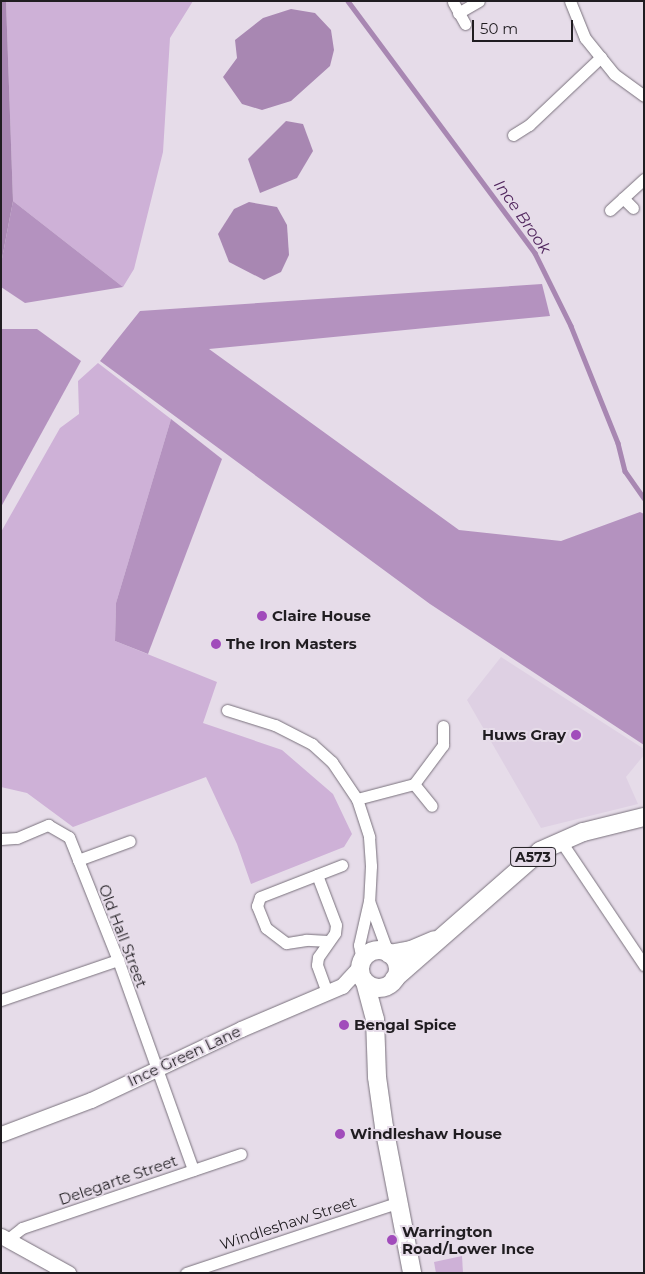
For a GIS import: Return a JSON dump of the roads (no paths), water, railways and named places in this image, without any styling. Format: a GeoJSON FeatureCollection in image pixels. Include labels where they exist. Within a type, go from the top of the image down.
{"type":"FeatureCollection","features":[{"type":"Feature","properties":{"kind":"main road","name":"A573"},"geometry":{"type":"LineString","coordinates":[[394,980],[540,850],[560,840],[644,817]]}},
{"type":"Feature","properties":{"kind":"main road","name":"A573"},"geometry":{"type":"LineString","coordinates":[[362,970],[376,951],[388,953],[418,948],[443,935]]}},
{"type":"Feature","properties":{"kind":"main road"},"geometry":{"type":"LineString","coordinates":[[376,1036],[394,980],[396,963],[388,953]]}},
{"type":"Feature","properties":{"kind":"main road"},"geometry":{"type":"LineString","coordinates":[[362,970],[382,988],[394,980]]}},
{"type":"Feature","properties":{"kind":"main road"},"geometry":{"type":"LineString","coordinates":[[362,970],[373,1006],[377,1077],[412,1273]]}},
{"type":"Feature","properties":{"kind":"street"},"geometry":{"type":"LineString","coordinates":[[458,13],[479,1]]}},
{"type":"Feature","properties":{"kind":"street"},"geometry":{"type":"LineString","coordinates":[[570,1],[577,24],[601,58],[626,84],[644,96]]}},
{"type":"Feature","properties":{"kind":"street"},"geometry":{"type":"LineString","coordinates":[[453,2],[465,24]]}},
{"type":"Feature","properties":{"kind":"street"},"geometry":{"type":"LineString","coordinates":[[514,135],[529,125],[601,58]]}},
{"type":"Feature","properties":{"kind":"street"},"geometry":{"type":"LineString","coordinates":[[529,125],[537,134]]}},
{"type":"Feature","properties":{"kind":"street"},"geometry":{"type":"LineString","coordinates":[[610,210],[644,179]]}},
{"type":"Feature","properties":{"kind":"street"},"geometry":{"type":"LineString","coordinates":[[623,198],[633,208]]}},
{"type":"Feature","properties":{"kind":"street"},"geometry":{"type":"LineString","coordinates":[[228,710],[275,725],[312,744],[332,762],[357,799],[369,837],[369,901],[359,944],[362,970]]}},
{"type":"Feature","properties":{"kind":"street"},"geometry":{"type":"LineString","coordinates":[[357,799],[414,784],[443,745],[443,726]]}},
{"type":"Feature","properties":{"kind":"street"},"geometry":{"type":"LineString","coordinates":[[414,784],[432,806]]}},
{"type":"Feature","properties":{"kind":"street","name":"Old Hall Street"},"geometry":{"type":"LineString","coordinates":[[1,839],[17,838],[48,825],[69,836],[118,960],[193,1170]]}},
{"type":"Feature","properties":{"kind":"street"},"geometry":{"type":"LineString","coordinates":[[560,840],[644,965]]}},
{"type":"Feature","properties":{"kind":"street"},"geometry":{"type":"LineString","coordinates":[[78,860],[130,841]]}},
{"type":"Feature","properties":{"kind":"street"},"geometry":{"type":"LineString","coordinates":[[328,942],[306,940],[286,943],[266,928],[257,906],[260,897],[342,865]]}},
{"type":"Feature","properties":{"kind":"street"},"geometry":{"type":"LineString","coordinates":[[317,875],[336,925],[335,933],[328,942],[317,965],[327,993]]}},
{"type":"Feature","properties":{"kind":"street"},"geometry":{"type":"LineString","coordinates":[[369,901],[388,953]]}},
{"type":"Feature","properties":{"kind":"street"},"geometry":{"type":"LineString","coordinates":[[1,1000],[118,960]]}},
{"type":"Feature","properties":{"kind":"street","name":"Ince Green Lane"},"geometry":{"type":"LineString","coordinates":[[1,1134],[91,1100],[327,993],[346,984],[362,970]]}},
{"type":"Feature","properties":{"kind":"street","name":"Delegarte Street"},"geometry":{"type":"LineString","coordinates":[[4,1238],[22,1228],[241,1154]]}},
{"type":"Feature","properties":{"kind":"street","name":"Windleshaw Street"},"geometry":{"type":"LineString","coordinates":[[186,1273],[399,1202]]}},
{"type":"Feature","properties":{"kind":"street"},"geometry":{"type":"LineString","coordinates":[[4,1238],[51,1269],[68,1273]]}},
{"type":"Feature","properties":{"kind":"waterway","name":"Ince Brook"},"geometry":{"type":"LineString","coordinates":[[348,1],[535,253],[571,326],[618,443],[625,471],[644,498]]}},
{"type":"Feature","properties":{"kind":"place","name":"Claire House"},"geometry":{"type":"Point","coordinates":[262,616]}},
{"type":"Feature","properties":{"kind":"place","name":"The Iron Masters"},"geometry":{"type":"Point","coordinates":[216,644]}},
{"type":"Feature","properties":{"kind":"place","name":"Huws Gray"},"geometry":{"type":"Point","coordinates":[576,735]}},
{"type":"Feature","properties":{"kind":"place","name":"Bengal Spice"},"geometry":{"type":"Point","coordinates":[344,1025]}},
{"type":"Feature","properties":{"kind":"place","name":"Windleshaw House"},"geometry":{"type":"Point","coordinates":[340,1134]}},
{"type":"Feature","properties":{"kind":"place","name":"Warrington Road/Lower Ince"},"geometry":{"type":"Point","coordinates":[392,1240]}}]}
